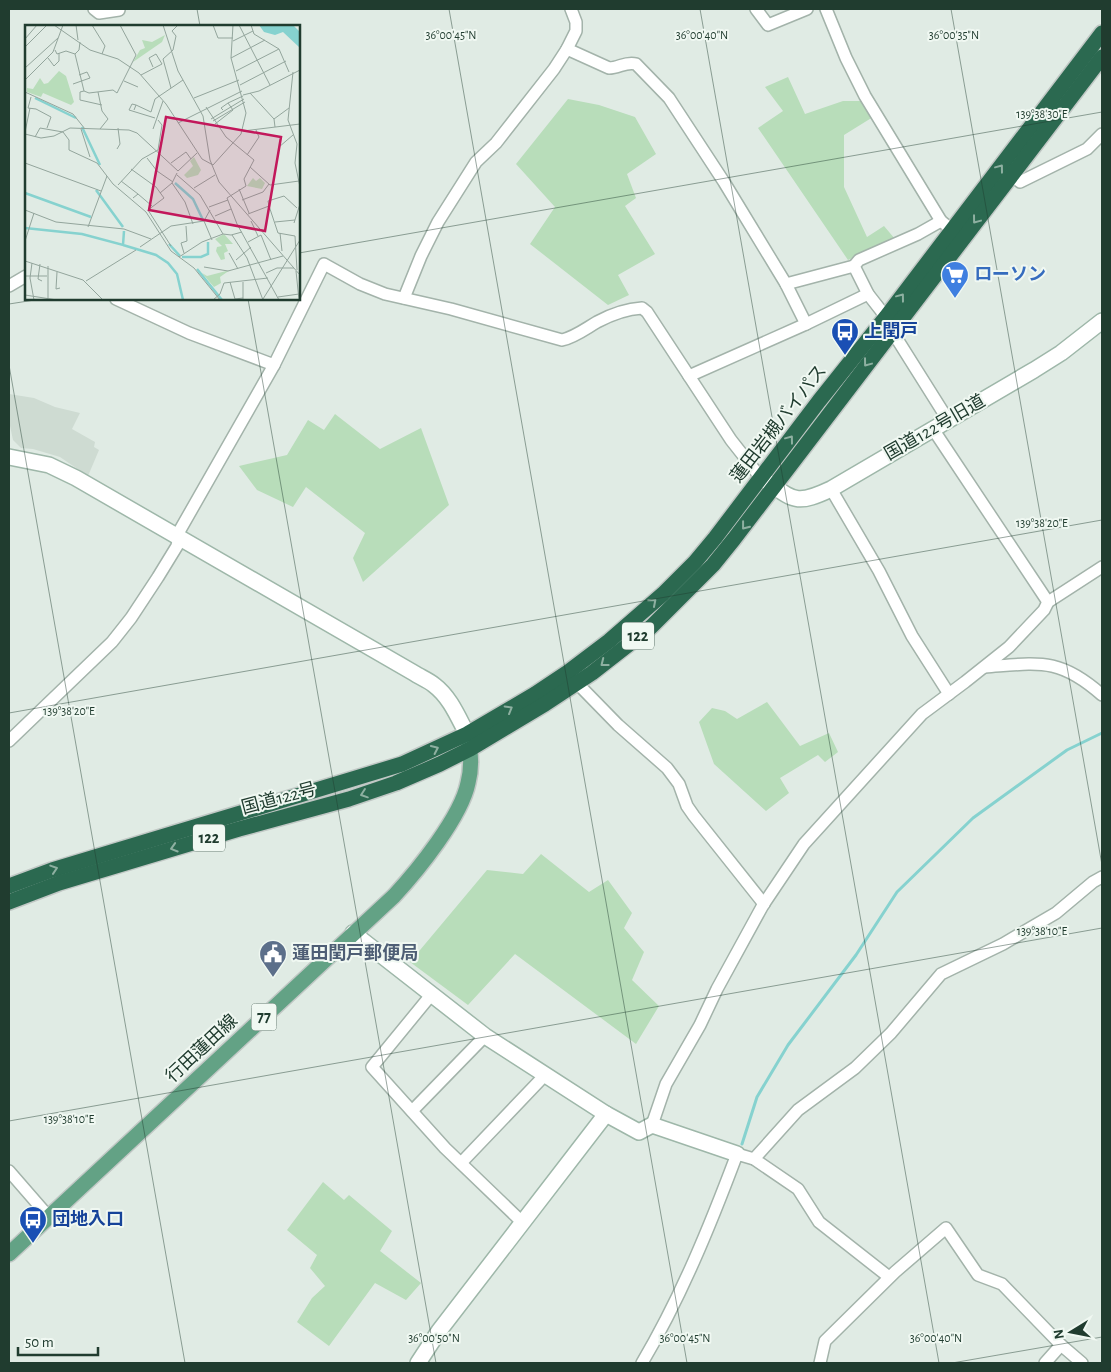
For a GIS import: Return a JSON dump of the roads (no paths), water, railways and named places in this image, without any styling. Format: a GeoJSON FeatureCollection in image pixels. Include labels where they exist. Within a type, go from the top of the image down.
{"type":"FeatureCollection","features":[{"type":"Feature","properties":{"kind":"highway","name":"蓮田岩槻バイパス"},"geometry":{"type":"LineString","coordinates":[[469,741],[545,704],[577,683],[651,627],[718,558],[775,488],[889,324],[947,226],[1102,33]]}},
{"type":"Feature","properties":{"kind":"highway","name":"蓮田岩槻バイパス"},"geometry":{"type":"LineString","coordinates":[[469,741],[552,683],[623,629],[663,594],[695,562],[819,401],[889,324],[1011,175],[1102,57]]}},
{"type":"Feature","properties":{"kind":"highway","name":"国道122号"},"geometry":{"type":"LineString","coordinates":[[9,886],[52,870],[387,769],[427,753],[469,741]]}},
{"type":"Feature","properties":{"kind":"highway","name":"国道122号"},"geometry":{"type":"LineString","coordinates":[[9,902],[59,883],[239,829],[349,799],[410,778],[469,741]]}},
{"type":"Feature","properties":{"kind":"main road","name":"行田蓮田線"},"geometry":{"type":"LineString","coordinates":[[9,1254],[394,896],[415,873],[459,807],[468,785],[469,741]]}},
{"type":"Feature","properties":{"kind":"street"},"geometry":{"type":"LineString","coordinates":[[94,9],[99,13],[119,10]]}},
{"type":"Feature","properties":{"kind":"street"},"geometry":{"type":"LineString","coordinates":[[404,298],[421,256],[438,222],[476,162],[496,143],[554,69],[567,48],[576,31],[576,22],[572,9]]}},
{"type":"Feature","properties":{"kind":"street"},"geometry":{"type":"LineString","coordinates":[[756,9],[768,25],[807,9]]}},
{"type":"Feature","properties":{"kind":"street"},"geometry":{"type":"LineString","coordinates":[[786,284],[854,266],[859,260],[918,234],[947,226],[865,96],[846,58],[826,9]]}},
{"type":"Feature","properties":{"kind":"street"},"geometry":{"type":"LineString","coordinates":[[567,48],[609,68],[615,68],[630,62],[636,64],[669,98],[724,182],[786,284],[806,324]]}},
{"type":"Feature","properties":{"kind":"street"},"geometry":{"type":"LineString","coordinates":[[1011,175],[1020,182],[1087,149],[1102,134]]}},
{"type":"Feature","properties":{"kind":"street"},"geometry":{"type":"LineString","coordinates":[[9,741],[112,642],[131,618],[177,546],[180,530],[274,365],[324,264],[360,284],[385,294],[451,309],[562,340],[571,338],[597,322],[618,313],[642,308],[647,312],[731,440],[761,478]]}},
{"type":"Feature","properties":{"kind":"street"},"geometry":{"type":"LineString","coordinates":[[854,266],[868,294],[889,324],[948,420]]}},
{"type":"Feature","properties":{"kind":"street"},"geometry":{"type":"LineString","coordinates":[[9,286],[25,277]]}},
{"type":"Feature","properties":{"kind":"street"},"geometry":{"type":"LineString","coordinates":[[690,376],[868,294]]}},
{"type":"Feature","properties":{"kind":"street"},"geometry":{"type":"LineString","coordinates":[[118,300],[189,334],[274,365]]}},
{"type":"Feature","properties":{"kind":"street","name":"国道122号旧道"},"geometry":{"type":"LineString","coordinates":[[761,478],[787,496],[799,501],[811,499],[1040,366],[1102,321]]}},
{"type":"Feature","properties":{"kind":"street"},"geometry":{"type":"LineString","coordinates":[[933,429],[1048,602]]}},
{"type":"Feature","properties":{"kind":"street"},"geometry":{"type":"LineString","coordinates":[[9,456],[49,465],[76,478],[434,685],[449,701],[469,741]]}},
{"type":"Feature","properties":{"kind":"street"},"geometry":{"type":"LineString","coordinates":[[831,489],[879,570],[912,636],[949,694]]}},
{"type":"Feature","properties":{"kind":"street"},"geometry":{"type":"LineString","coordinates":[[353,933],[485,1036],[606,1114],[639,1132],[652,1125],[666,1084],[700,1025],[717,989],[764,904],[804,844],[922,714],[1009,647],[1044,610],[1048,602],[1102,567]]}},
{"type":"Feature","properties":{"kind":"street"},"geometry":{"type":"LineString","coordinates":[[985,667],[1029,664],[1053,665],[1072,672],[1102,695]]}},
{"type":"Feature","properties":{"kind":"street"},"geometry":{"type":"LineString","coordinates":[[577,683],[618,725],[667,768],[679,784],[687,806],[694,816],[764,904]]}},
{"type":"Feature","properties":{"kind":"street"},"geometry":{"type":"LineString","coordinates":[[754,1159],[798,1110],[854,1068],[891,1033],[941,974],[998,947],[1056,913],[1093,882],[1102,877]]}},
{"type":"Feature","properties":{"kind":"street"},"geometry":{"type":"LineString","coordinates":[[431,995],[372,1067],[445,1148],[522,1222]]}},
{"type":"Feature","properties":{"kind":"street"},"geometry":{"type":"LineString","coordinates":[[412,1111],[485,1036]]}},
{"type":"Feature","properties":{"kind":"street"},"geometry":{"type":"LineString","coordinates":[[461,1163],[545,1074]]}},
{"type":"Feature","properties":{"kind":"street"},"geometry":{"type":"LineString","coordinates":[[418,1363],[438,1331],[606,1114]]}},
{"type":"Feature","properties":{"kind":"street"},"geometry":{"type":"LineString","coordinates":[[652,1125],[754,1159],[798,1189],[820,1222],[889,1277]]}},
{"type":"Feature","properties":{"kind":"street"},"geometry":{"type":"LineString","coordinates":[[642,1363],[664,1327],[686,1279],[717,1208],[737,1154]]}},
{"type":"Feature","properties":{"kind":"street"},"geometry":{"type":"LineString","coordinates":[[9,1171],[49,1217]]}},
{"type":"Feature","properties":{"kind":"street"},"geometry":{"type":"LineString","coordinates":[[820,1363],[825,1341],[889,1277],[946,1228],[978,1275],[1002,1284],[1061,1345],[1082,1363]]}},
{"type":"Feature","properties":{"kind":"street"},"geometry":{"type":"LineString","coordinates":[[1045,1363],[1061,1345]]}},
{"type":"Feature","properties":{"kind":"waterway"},"geometry":{"type":"LineString","coordinates":[[742,1144],[757,1097],[788,1045],[856,955],[897,892],[973,818],[1067,750],[1102,733]]}},
{"type":"Feature","properties":{"kind":"place","name":"ローソン"},"geometry":{"type":"Point","coordinates":[955,299]}},
{"type":"Feature","properties":{"kind":"place","name":"上閏戸"},"geometry":{"type":"Point","coordinates":[845,356]}},
{"type":"Feature","properties":{"kind":"place","name":"蓮田閏戸郵便局"},"geometry":{"type":"Point","coordinates":[273,978]}},
{"type":"Feature","properties":{"kind":"place","name":"団地入口"},"geometry":{"type":"Point","coordinates":[33,1244]}}]}
